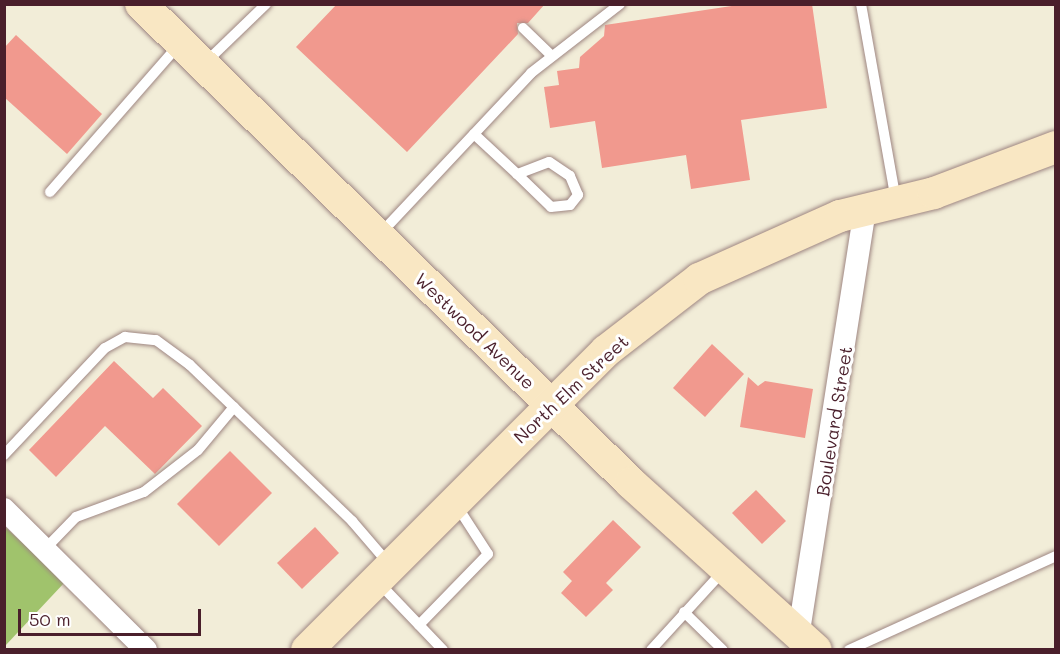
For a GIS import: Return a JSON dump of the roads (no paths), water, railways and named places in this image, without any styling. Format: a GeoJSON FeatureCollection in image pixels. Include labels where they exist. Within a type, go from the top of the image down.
{"type":"FeatureCollection","features":[{"type":"Feature","properties":{"kind":"street","name":"Westwood Avenue"},"geometry":{"type":"LineString","coordinates":[[141,4],[551,405],[808,640]]}},
{"type":"Feature","properties":{"kind":"street","name":"North Elm Street"},"geometry":{"type":"LineString","coordinates":[[307,650],[606,351],[699,279],[775,242],[1009,167],[1056,147]]}},
{"type":"Feature","properties":{"kind":"street","name":"Boulevard Street"},"geometry":{"type":"LineString","coordinates":[[808,640],[866,211]]}},
{"type":"Feature","properties":{"kind":"street"},"geometry":{"type":"LineString","coordinates":[[4,508],[146,650]]}},
{"type":"Feature","properties":{"kind":"lane"},"geometry":{"type":"LineString","coordinates":[[203,66],[266,4]]}},
{"type":"Feature","properties":{"kind":"lane"},"geometry":{"type":"LineString","coordinates":[[377,237],[474,134],[552,56],[620,4]]}},
{"type":"Feature","properties":{"kind":"lane"},"geometry":{"type":"LineString","coordinates":[[861,4],[896,203]]}},
{"type":"Feature","properties":{"kind":"lane"},"geometry":{"type":"LineString","coordinates":[[523,28],[552,56]]}},
{"type":"Feature","properties":{"kind":"lane"},"geometry":{"type":"LineString","coordinates":[[50,192],[181,44]]}},
{"type":"Feature","properties":{"kind":"lane"},"geometry":{"type":"LineString","coordinates":[[474,134],[551,207],[570,205],[578,195],[570,176],[549,162],[517,174]]}},
{"type":"Feature","properties":{"kind":"lane"},"geometry":{"type":"LineString","coordinates":[[4,455],[105,348],[125,336],[156,340],[234,407],[383,573],[419,625],[443,650]]}},
{"type":"Feature","properties":{"kind":"lane"},"geometry":{"type":"LineString","coordinates":[[46,548],[76,517],[144,492],[198,450],[234,407]]}},
{"type":"Feature","properties":{"kind":"lane"},"geometry":{"type":"LineString","coordinates":[[419,625],[488,554],[454,502]]}},
{"type":"Feature","properties":{"kind":"lane"},"geometry":{"type":"LineString","coordinates":[[849,650],[1052,557],[1056,547]]}},
{"type":"Feature","properties":{"kind":"lane"},"geometry":{"type":"LineString","coordinates":[[651,650],[727,568]]}},
{"type":"Feature","properties":{"kind":"lane"},"geometry":{"type":"LineString","coordinates":[[684,612],[723,650]]}}]}
